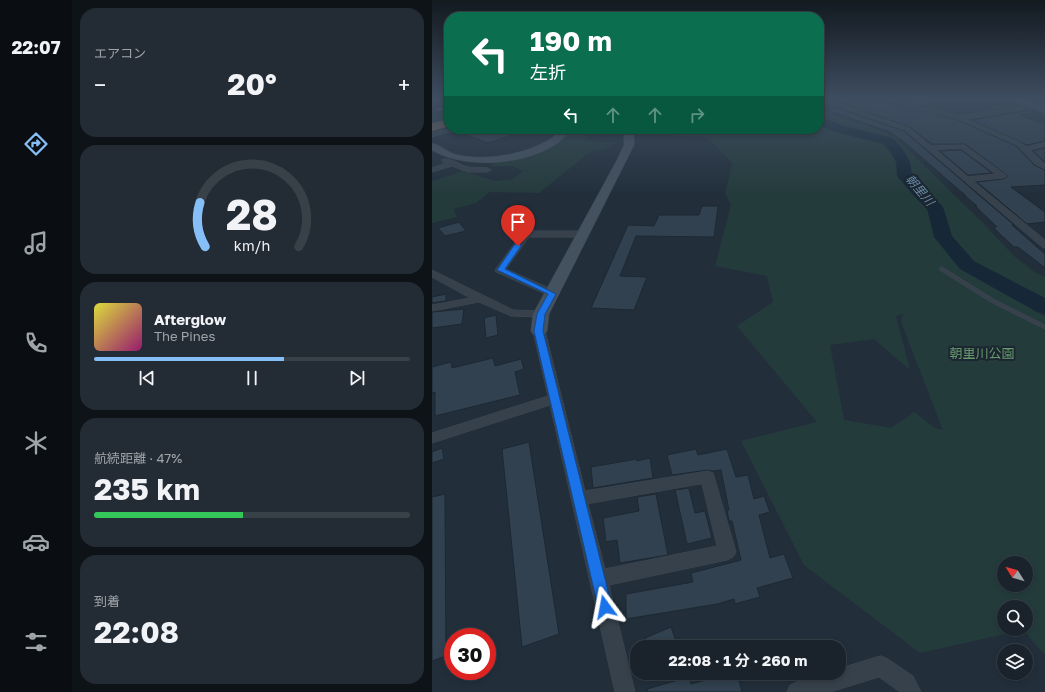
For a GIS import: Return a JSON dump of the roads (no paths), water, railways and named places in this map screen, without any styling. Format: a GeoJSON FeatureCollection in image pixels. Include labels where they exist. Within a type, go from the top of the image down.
{"type":"FeatureCollection","features":[{"type":"Feature","properties":{"kind":"street"},"geometry":{"type":"LineString","coordinates":[[909,130],[1045,245]]}},
{"type":"Feature","properties":{"kind":"street"},"geometry":{"type":"LineString","coordinates":[[988,130],[1027,149],[1039,165],[1045,167]]}},
{"type":"Feature","properties":{"kind":"street"},"geometry":{"type":"LineString","coordinates":[[432,146],[454,156],[487,159],[523,154],[541,148],[557,140],[562,134]]}},
{"type":"Feature","properties":{"kind":"street"},"geometry":{"type":"LineString","coordinates":[[625,692],[539,331],[541,314],[629,145],[629,134]]}},
{"type":"Feature","properties":{"kind":"street"},"geometry":{"type":"LineString","coordinates":[[1027,149],[1045,144]]}},
{"type":"Feature","properties":{"kind":"street"},"geometry":{"type":"LineString","coordinates":[[930,148],[962,146],[1003,176],[967,179]]}},
{"type":"Feature","properties":{"kind":"street"},"geometry":{"type":"LineString","coordinates":[[462,167],[485,162],[487,159]]}},
{"type":"Feature","properties":{"kind":"street"},"geometry":{"type":"LineString","coordinates":[[432,170],[450,162],[468,170],[487,170]]}},
{"type":"Feature","properties":{"kind":"street"},"geometry":{"type":"LineString","coordinates":[[552,294],[500,270],[526,234],[584,234]]}},
{"type":"Feature","properties":{"kind":"street"},"geometry":{"type":"LineString","coordinates":[[432,273],[480,299],[511,313],[541,314]]}},
{"type":"Feature","properties":{"kind":"street"},"geometry":{"type":"LineString","coordinates":[[432,308],[480,299]]}},
{"type":"Feature","properties":{"kind":"street"},"geometry":{"type":"LineString","coordinates":[[432,438],[556,398]]}},
{"type":"Feature","properties":{"kind":"street"},"geometry":{"type":"LineString","coordinates":[[579,499],[708,477],[727,552],[598,579]]}},
{"type":"Feature","properties":{"kind":"street"},"geometry":{"type":"LineString","coordinates":[[797,692],[881,666],[906,683],[911,692]]}},
{"type":"Feature","properties":{"kind":"lane"},"geometry":{"type":"LineString","coordinates":[[942,269],[994,301],[1045,327]]}},
{"type":"Feature","properties":{"kind":"waterway","name":"朝里川"},"geometry":{"type":"LineString","coordinates":[[845,130],[888,141],[897,151],[903,162],[905,176],[935,207],[943,237],[967,265],[1045,307]]}},
{"type":"Feature","properties":{"kind":"park label","name":"朝里川公園"},"geometry":{"type":"Point","coordinates":[982,353]}}]}
